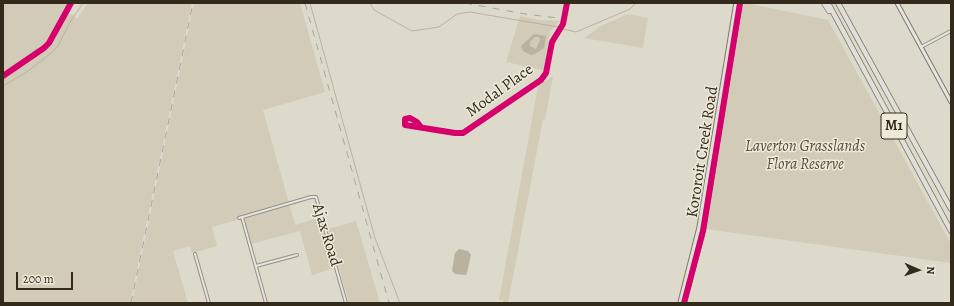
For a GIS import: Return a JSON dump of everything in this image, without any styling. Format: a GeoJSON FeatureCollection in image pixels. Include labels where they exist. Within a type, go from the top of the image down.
{"type":"FeatureCollection","features":[{"type":"Feature","properties":{"kind":"highway"},"geometry":{"type":"LineString","coordinates":[[824,3],[838,22]]}},
{"type":"Feature","properties":{"kind":"highway","name":"M1"},"geometry":{"type":"LineString","coordinates":[[828,3],[951,231]]}},
{"type":"Feature","properties":{"kind":"highway","name":"M1"},"geometry":{"type":"LineString","coordinates":[[838,3],[951,209]]}},
{"type":"Feature","properties":{"kind":"main road","name":"Kororoit Creek Road"},"geometry":{"type":"LineString","coordinates":[[684,303],[698,252],[736,3]]}},
{"type":"Feature","properties":{"kind":"main road","name":"Kororoit Creek Road"},"geometry":{"type":"LineString","coordinates":[[728,62],[740,3]]}},
{"type":"Feature","properties":{"kind":"main road","name":"Kororoit Creek Road"},"geometry":{"type":"LineString","coordinates":[[680,303],[702,224]]}},
{"type":"Feature","properties":{"kind":"street","name":"Modal Place"},"geometry":{"type":"LineString","coordinates":[[421,127],[417,122],[410,118],[405,119],[405,125],[463,133],[541,80],[546,73],[553,40],[563,24],[567,3]]}},
{"type":"Feature","properties":{"kind":"street"},"geometry":{"type":"LineString","coordinates":[[897,3],[951,102]]}},
{"type":"Feature","properties":{"kind":"street"},"geometry":{"type":"LineString","coordinates":[[921,48],[951,31]]}},
{"type":"Feature","properties":{"kind":"street"},"geometry":{"type":"LineString","coordinates":[[404,129],[405,125]]}},
{"type":"Feature","properties":{"kind":"street","name":"Ajax Road"},"geometry":{"type":"LineString","coordinates":[[238,218],[316,197],[346,303]]}},
{"type":"Feature","properties":{"kind":"street"},"geometry":{"type":"LineString","coordinates":[[242,217],[266,303]]}},
{"type":"Feature","properties":{"kind":"street"},"geometry":{"type":"LineString","coordinates":[[195,254],[209,303]]}},
{"type":"Feature","properties":{"kind":"street"},"geometry":{"type":"LineString","coordinates":[[256,266],[297,255]]}},
{"type":"Feature","properties":{"kind":"green space"},"geometry":{"type":"Polygon","coordinates":[[[3,3],[70,3],[43,47],[3,74],[3,3]]]}},
{"type":"Feature","properties":{"kind":"green space"},"geometry":{"type":"Polygon","coordinates":[[[88,3],[192,3],[130,303],[3,303],[3,78],[48,46],[66,16],[68,14],[73,15],[77,19],[88,3]]]}},
{"type":"Feature","properties":{"kind":"green space"},"geometry":{"type":"Polygon","coordinates":[[[194,3],[300,3],[325,92],[263,110],[295,225],[319,218],[334,268],[312,275],[300,231],[251,244],[244,218],[212,227],[217,246],[192,253],[190,246],[173,251],[188,303],[132,303],[194,3]]]}},
{"type":"Feature","properties":{"kind":"green space","name":"Laverton Grasslands Flora Reserve"},"geometry":{"type":"Polygon","coordinates":[[[746,3],[828,20],[951,244],[951,263],[706,229],[743,5],[746,3]]]}},
{"type":"Feature","properties":{"kind":"green space"},"geometry":{"type":"Polygon","coordinates":[[[628,14],[648,18],[643,48],[584,38],[601,26],[628,14]]]}},
{"type":"Feature","properties":{"kind":"green space"},"geometry":{"type":"Polygon","coordinates":[[[520,16],[538,20],[560,21],[550,32],[543,70],[506,62],[520,16]]]}},
{"type":"Feature","properties":{"kind":"green space"},"geometry":{"type":"Polygon","coordinates":[[[553,76],[545,120],[543,119],[508,303],[503,303],[503,301],[499,300],[538,86],[553,76]]]}},
{"type":"Feature","properties":{"kind":"green space"},"geometry":{"type":"Polygon","coordinates":[[[356,221],[380,303],[349,303],[328,229],[356,221]]]}},
{"type":"Feature","properties":{"kind":"shaded area"},"geometry":{"type":"Polygon","coordinates":[[[534,34],[546,36],[544,48],[535,54],[531,55],[523,51],[521,46],[534,34]],[[535,37],[530,42],[530,46],[536,49],[540,40],[539,37],[535,37]]]}},
{"type":"Feature","properties":{"kind":"shaded area"},"geometry":{"type":"Polygon","coordinates":[[[459,249],[468,251],[471,255],[466,275],[455,274],[452,271],[455,253],[459,249]]]}},
{"type":"Feature","properties":{"kind":"waterway"},"geometry":{"type":"LineString","coordinates":[[3,86],[27,72],[58,46],[70,22],[83,3]]}},
{"type":"Feature","properties":{"kind":"waterway"},"geometry":{"type":"LineString","coordinates":[[310,3],[375,238],[400,303]]}},
{"type":"Feature","properties":{"kind":"waterway"},"geometry":{"type":"LineString","coordinates":[[370,3],[374,10],[412,31],[439,27],[457,14],[470,12],[558,27]]}},
{"type":"Feature","properties":{"kind":"waterway"},"geometry":{"type":"LineString","coordinates":[[563,29],[576,32],[630,9],[636,3]]}},
{"type":"Feature","properties":{"kind":"railway"},"geometry":{"type":"LineString","coordinates":[[131,303],[193,3]]}},
{"type":"Feature","properties":{"kind":"railway"},"geometry":{"type":"LineString","coordinates":[[305,3],[389,303]]}},
{"type":"Feature","properties":{"kind":"railway"},"geometry":{"type":"LineString","coordinates":[[465,3],[525,14],[558,18]]}},
{"type":"Feature","properties":{"kind":"cycle path"},"geometry":{"type":"LineString","coordinates":[[3,76],[49,43],[71,3]]}},
{"type":"Feature","properties":{"kind":"cycle path"},"geometry":{"type":"LineString","coordinates":[[421,127],[417,122],[410,118],[405,119],[405,125],[463,133],[541,80],[546,73],[552,42],[563,24],[567,3]]}},
{"type":"Feature","properties":{"kind":"cycle path"},"geometry":{"type":"LineString","coordinates":[[684,303],[703,231],[740,3]]}}]}
